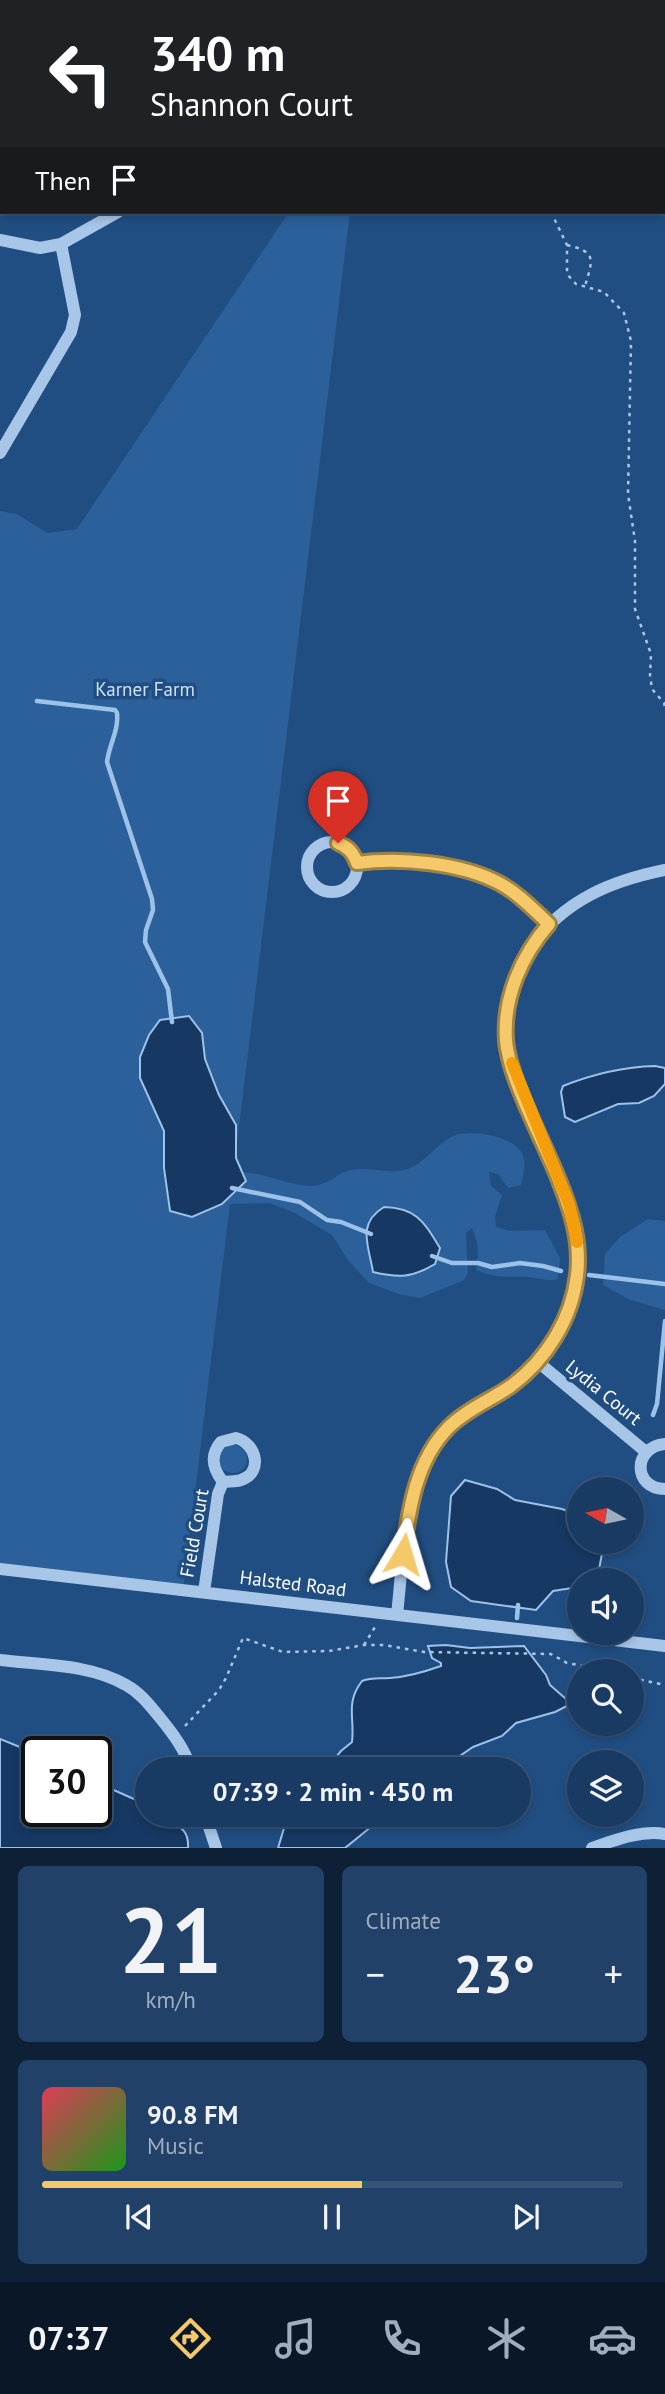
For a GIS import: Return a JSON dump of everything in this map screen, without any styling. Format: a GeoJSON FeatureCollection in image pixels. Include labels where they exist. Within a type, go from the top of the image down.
{"type":"FeatureCollection","features":[{"type":"Feature","properties":{"kind":"street"},"geometry":{"type":"LineString","coordinates":[[0,240],[40,248],[61,244],[114,214]]}},
{"type":"Feature","properties":{"kind":"street"},"geometry":{"type":"LineString","coordinates":[[0,453],[71,332],[75,315],[61,244]]}},
{"type":"Feature","properties":{"kind":"street"},"geometry":{"type":"LineString","coordinates":[[338,843],[346,846],[354,854],[357,863],[354,880],[342,891],[325,892],[317,888],[309,876],[309,859],[316,848],[323,844],[338,843]]}},
{"type":"Feature","properties":{"kind":"street"},"geometry":{"type":"LineString","coordinates":[[357,863],[382,859],[475,873],[513,891],[549,924]]}},
{"type":"Feature","properties":{"kind":"street"},"geometry":{"type":"LineString","coordinates":[[397,1615],[408,1515],[424,1466],[449,1427],[511,1386],[538,1362],[563,1324],[572,1300],[579,1255],[569,1204],[509,1056],[506,1040],[506,1021],[519,970],[527,952],[549,924],[572,905],[603,887],[633,876],[665,870]]}},
{"type":"Feature","properties":{"kind":"street","name":"Lydia Court"},"geometry":{"type":"LineString","coordinates":[[538,1362],[646,1451]]}},
{"type":"Feature","properties":{"kind":"street","name":"Lydia Court"},"geometry":{"type":"LineString","coordinates":[[665,1444],[656,1445],[646,1451],[641,1463],[643,1478],[653,1487],[665,1489]]}},
{"type":"Feature","properties":{"kind":"street","name":"Field Court"},"geometry":{"type":"LineString","coordinates":[[204,1592],[218,1494],[223,1482]]}},
{"type":"Feature","properties":{"kind":"street","name":"Halsted Road"},"geometry":{"type":"LineString","coordinates":[[0,1569],[665,1646]]}},
{"type":"Feature","properties":{"kind":"street"},"geometry":{"type":"LineString","coordinates":[[0,1660],[74,1669],[127,1685],[144,1698],[187,1757]]}},
{"type":"Feature","properties":{"kind":"street"},"geometry":{"type":"LineString","coordinates":[[209,1827],[216,1848]]}},
{"type":"Feature","properties":{"kind":"street"},"geometry":{"type":"LineString","coordinates":[[592,1848],[619,1838],[665,1834]]}},
{"type":"Feature","properties":{"kind":"path"},"geometry":{"type":"LineString","coordinates":[[552,214],[567,245],[567,274],[576,284],[604,292],[624,313],[631,341],[628,494],[635,541],[635,609],[651,654],[652,689],[665,707]]}},
{"type":"Feature","properties":{"kind":"path"},"geometry":{"type":"LineString","coordinates":[[567,245],[586,250],[590,255],[591,262],[585,286]]}},
{"type":"Feature","properties":{"kind":"path"},"geometry":{"type":"LineString","coordinates":[[364,1645],[372,1634],[379,1613]]}},
{"type":"Feature","properties":{"kind":"path"},"geometry":{"type":"LineString","coordinates":[[185,1726],[219,1690],[233,1665],[243,1638],[283,1652],[329,1651],[364,1645],[408,1648],[424,1652],[551,1654],[567,1663]]}},
{"type":"Feature","properties":{"kind":"path"},"geometry":{"type":"LineString","coordinates":[[644,1681],[665,1685]]}},
{"type":"Feature","properties":{"kind":"green space","name":"Karner Farm"},"geometry":{"type":"Polygon","coordinates":[[[288,214],[350,214],[231,1193],[245,1181],[242,1172],[311,1186],[350,1170],[403,1170],[421,1161],[453,1136],[469,1133],[490,1135],[517,1147],[524,1161],[521,1185],[508,1188],[498,1174],[489,1172],[491,1186],[502,1195],[495,1217],[496,1227],[510,1231],[545,1230],[560,1258],[558,1279],[496,1276],[476,1270],[478,1249],[472,1228],[466,1233],[468,1273],[464,1280],[420,1298],[399,1294],[369,1283],[348,1260],[332,1235],[293,1212],[269,1203],[230,1204],[183,1591],[0,1569],[0,511],[17,514],[47,533],[77,529],[288,214]],[[413,1212],[365,1238],[373,1272],[413,1212]]]}},
{"type":"Feature","properties":{"kind":"green space"},"geometry":{"type":"Polygon","coordinates":[[[648,1219],[665,1221],[665,1310],[630,1300],[603,1285],[605,1254],[620,1237],[648,1219]]]}},
{"type":"Feature","properties":{"kind":"green space"},"geometry":{"type":"Polygon","coordinates":[[[233,1445],[243,1449],[247,1459],[243,1469],[233,1473],[223,1469],[219,1459],[223,1449],[233,1445]]]}},
{"type":"Feature","properties":{"kind":"shaded area"},"geometry":{"type":"Polygon","coordinates":[[[189,1016],[202,1033],[205,1059],[219,1095],[236,1125],[236,1158],[246,1181],[222,1204],[192,1217],[170,1211],[164,1168],[164,1131],[140,1078],[140,1057],[149,1035],[160,1020],[189,1016]]]}},
{"type":"Feature","properties":{"kind":"shaded area"},"geometry":{"type":"Polygon","coordinates":[[[655,1066],[665,1068],[665,1084],[654,1096],[639,1103],[618,1104],[575,1122],[565,1117],[561,1092],[563,1086],[608,1072],[655,1066]]]}},
{"type":"Feature","properties":{"kind":"shaded area"},"geometry":{"type":"Polygon","coordinates":[[[384,1207],[404,1210],[424,1224],[440,1248],[435,1264],[405,1276],[373,1272],[367,1244],[367,1228],[375,1214],[384,1207]]]}},
{"type":"Feature","properties":{"kind":"shaded area"},"geometry":{"type":"Polygon","coordinates":[[[465,1480],[497,1489],[515,1500],[567,1511],[567,1554],[602,1554],[599,1568],[567,1568],[567,1589],[553,1591],[536,1610],[471,1601],[451,1587],[446,1562],[451,1496],[465,1480]]]}},
{"type":"Feature","properties":{"kind":"shaded area"},"geometry":{"type":"Polygon","coordinates":[[[428,1646],[524,1646],[546,1675],[550,1685],[566,1699],[567,1706],[516,1723],[502,1736],[473,1747],[458,1757],[336,1757],[352,1742],[352,1704],[362,1681],[410,1675],[441,1666],[441,1663],[432,1658],[428,1646]]]}},
{"type":"Feature","properties":{"kind":"shaded area"},"geometry":{"type":"Polygon","coordinates":[[[0,1739],[21,1748],[21,1827],[112,1827],[112,1789],[135,1800],[135,1827],[179,1827],[186,1834],[188,1848],[0,1848],[0,1739]]]}},
{"type":"Feature","properties":{"kind":"shaded area"},"geometry":{"type":"Polygon","coordinates":[[[284,1827],[371,1827],[345,1848],[278,1848],[284,1827]]]}},
{"type":"Feature","properties":{"kind":"waterway"},"geometry":{"type":"LineString","coordinates":[[37,701],[115,710],[117,713],[117,725],[107,762],[152,899],[153,910],[145,942],[168,989],[172,1022]]}},
{"type":"Feature","properties":{"kind":"waterway"},"geometry":{"type":"LineString","coordinates":[[232,1188],[300,1202],[327,1220],[341,1222],[371,1234]]}},
{"type":"Feature","properties":{"kind":"waterway"},"geometry":{"type":"LineString","coordinates":[[432,1256],[452,1263],[478,1263],[492,1267],[520,1263],[561,1271]]}},
{"type":"Feature","properties":{"kind":"waterway"},"geometry":{"type":"LineString","coordinates":[[589,1275],[665,1284]]}},
{"type":"Feature","properties":{"kind":"waterway"},"geometry":{"type":"LineString","coordinates":[[653,1415],[657,1404],[665,1321]]}},
{"type":"Feature","properties":{"kind":"waterway"},"geometry":{"type":"LineString","coordinates":[[517,1618],[518,1605]]}},
{"type":"Feature","properties":{"kind":"slow traffic"},"geometry":{"type":"LineString","coordinates":[[512,1063],[569,1204],[577,1242]]}},
{"type":"Feature","properties":{"kind":"route"},"geometry":{"type":"LineString","coordinates":[[338,843],[354,854],[357,863],[382,859],[475,873],[513,891],[549,924],[527,952],[512,988],[506,1021],[506,1040],[521,1089],[569,1204],[579,1255],[572,1300],[550,1347],[534,1367],[511,1386],[461,1417],[437,1443],[413,1493],[403,1554]]}}]}
